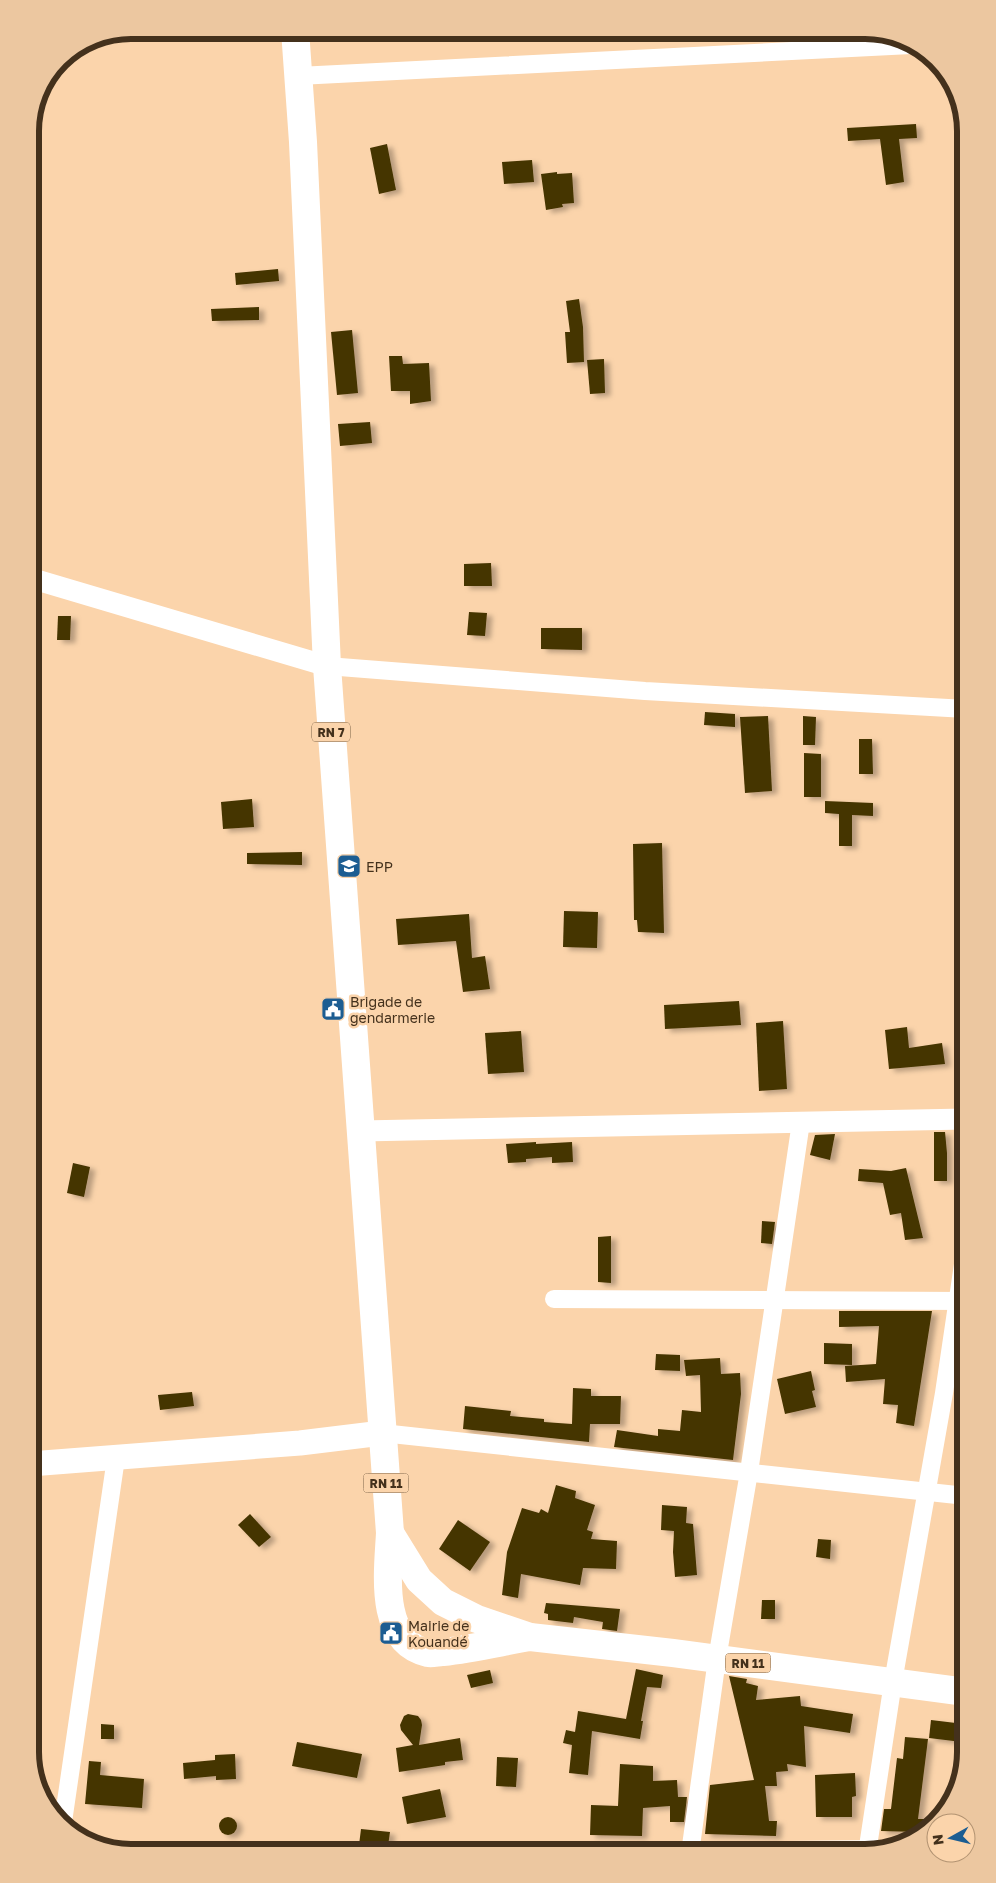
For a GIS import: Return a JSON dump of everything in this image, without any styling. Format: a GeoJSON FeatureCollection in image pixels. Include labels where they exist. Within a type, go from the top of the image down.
{"type":"FeatureCollection","features":[{"type":"Feature","properties":{"kind":"main road","name":"RN 7"},"geometry":{"type":"LineString","coordinates":[[296,39],[304,152],[327,666],[382,1433]]}},
{"type":"Feature","properties":{"kind":"main road"},"geometry":{"type":"LineString","coordinates":[[39,1463],[300,1443],[382,1433]]}},
{"type":"Feature","properties":{"kind":"main road","name":"RN 11"},"geometry":{"type":"LineString","coordinates":[[382,1433],[390,1533],[387,1586],[392,1616],[406,1643],[428,1653],[459,1650],[530,1637]]}},
{"type":"Feature","properties":{"kind":"main road","name":"RN 11"},"geometry":{"type":"LineString","coordinates":[[390,1533],[419,1580],[443,1602],[477,1619],[530,1637],[717,1659],[957,1691]]}},
{"type":"Feature","properties":{"kind":"street"},"geometry":{"type":"LineString","coordinates":[[807,50],[808,39]]}},
{"type":"Feature","properties":{"kind":"street"},"geometry":{"type":"LineString","coordinates":[[298,76],[899,46]]}},
{"type":"Feature","properties":{"kind":"street"},"geometry":{"type":"LineString","coordinates":[[39,581],[327,666],[645,691],[957,708]]}},
{"type":"Feature","properties":{"kind":"street"},"geometry":{"type":"LineString","coordinates":[[361,1131],[957,1119]]}},
{"type":"Feature","properties":{"kind":"street"},"geometry":{"type":"LineString","coordinates":[[691,1844],[717,1659],[748,1472],[801,1122]]}},
{"type":"Feature","properties":{"kind":"street"},"geometry":{"type":"LineString","coordinates":[[554,1299],[957,1301]]}},
{"type":"Feature","properties":{"kind":"street"},"geometry":{"type":"LineString","coordinates":[[868,1844],[893,1682],[957,1327]]}},
{"type":"Feature","properties":{"kind":"street"},"geometry":{"type":"LineString","coordinates":[[382,1433],[957,1495]]}},
{"type":"Feature","properties":{"kind":"street"},"geometry":{"type":"LineString","coordinates":[[64,1815],[116,1458]]}},
{"type":"Feature","properties":{"kind":"building"},"geometry":{"type":"Polygon","coordinates":[[[916,124],[917,138],[899,139],[904,182],[886,185],[880,139],[848,141],[847,128],[916,124]]]}},
{"type":"Feature","properties":{"kind":"building"},"geometry":{"type":"Polygon","coordinates":[[[387,144],[396,190],[379,194],[370,148],[387,144]]]}},
{"type":"Feature","properties":{"kind":"building"},"geometry":{"type":"Polygon","coordinates":[[[532,160],[534,182],[504,184],[502,162],[532,160]]]}},
{"type":"Feature","properties":{"kind":"building"},"geometry":{"type":"Polygon","coordinates":[[[557,172],[557,174],[572,173],[574,203],[562,204],[563,207],[546,210],[541,174],[557,172]]]}},
{"type":"Feature","properties":{"kind":"building"},"geometry":{"type":"Polygon","coordinates":[[[278,269],[279,281],[236,285],[235,273],[278,269]]]}},
{"type":"Feature","properties":{"kind":"building"},"geometry":{"type":"Polygon","coordinates":[[[579,299],[583,327],[584,362],[567,363],[565,332],[570,332],[566,301],[579,299]]]}},
{"type":"Feature","properties":{"kind":"building"},"geometry":{"type":"Polygon","coordinates":[[[259,307],[259,320],[212,321],[211,309],[259,307]]]}},
{"type":"Feature","properties":{"kind":"building"},"geometry":{"type":"Polygon","coordinates":[[[352,330],[358,393],[337,395],[331,332],[352,330]]]}},
{"type":"Feature","properties":{"kind":"building"},"geometry":{"type":"Polygon","coordinates":[[[389,356],[402,356],[403,364],[429,363],[431,401],[410,404],[410,391],[391,391],[389,356]]]}},
{"type":"Feature","properties":{"kind":"building"},"geometry":{"type":"Polygon","coordinates":[[[604,359],[605,393],[590,394],[587,360],[604,359]]]}},
{"type":"Feature","properties":{"kind":"building"},"geometry":{"type":"Polygon","coordinates":[[[370,422],[372,443],[340,446],[338,424],[370,422]]]}},
{"type":"Feature","properties":{"kind":"building"},"geometry":{"type":"Polygon","coordinates":[[[491,563],[492,586],[464,586],[464,564],[491,563]]]}},
{"type":"Feature","properties":{"kind":"building"},"geometry":{"type":"Polygon","coordinates":[[[469,612],[487,613],[485,636],[467,635],[469,612]]]}},
{"type":"Feature","properties":{"kind":"building"},"geometry":{"type":"Polygon","coordinates":[[[58,616],[71,616],[70,640],[57,640],[58,616]]]}},
{"type":"Feature","properties":{"kind":"building"},"geometry":{"type":"Polygon","coordinates":[[[541,628],[582,628],[582,650],[541,649],[541,628]]]}},
{"type":"Feature","properties":{"kind":"building"},"geometry":{"type":"Polygon","coordinates":[[[705,712],[735,714],[735,727],[704,725],[705,712]]]}},
{"type":"Feature","properties":{"kind":"building"},"geometry":{"type":"Polygon","coordinates":[[[768,716],[772,791],[745,793],[740,717],[768,716]]]}},
{"type":"Feature","properties":{"kind":"building"},"geometry":{"type":"Polygon","coordinates":[[[803,716],[816,717],[815,745],[803,745],[803,716]]]}},
{"type":"Feature","properties":{"kind":"building"},"geometry":{"type":"Polygon","coordinates":[[[859,739],[872,739],[873,774],[859,774],[859,739]]]}},
{"type":"Feature","properties":{"kind":"building"},"geometry":{"type":"Polygon","coordinates":[[[804,753],[821,754],[821,797],[804,797],[804,753]]]}},
{"type":"Feature","properties":{"kind":"building"},"geometry":{"type":"Polygon","coordinates":[[[252,799],[254,827],[223,829],[221,802],[252,799]]]}},
{"type":"Feature","properties":{"kind":"building"},"geometry":{"type":"Polygon","coordinates":[[[825,801],[873,803],[873,816],[852,815],[852,846],[839,846],[839,814],[825,813],[825,801]]]}},
{"type":"Feature","properties":{"kind":"building"},"geometry":{"type":"Polygon","coordinates":[[[662,843],[664,933],[638,932],[637,920],[634,920],[633,844],[662,843]]]}},
{"type":"Feature","properties":{"kind":"building"},"geometry":{"type":"Polygon","coordinates":[[[302,852],[302,865],[247,864],[247,853],[302,852]]]}},
{"type":"Feature","properties":{"kind":"building"},"geometry":{"type":"Polygon","coordinates":[[[564,911],[598,912],[597,948],[563,947],[564,911]]]}},
{"type":"Feature","properties":{"kind":"building"},"geometry":{"type":"Polygon","coordinates":[[[469,914],[472,958],[485,956],[490,989],[463,992],[456,941],[398,945],[396,919],[469,914]]]}},
{"type":"Feature","properties":{"kind":"building"},"geometry":{"type":"Polygon","coordinates":[[[739,1001],[741,1025],[665,1029],[664,1005],[739,1001]]]}},
{"type":"Feature","properties":{"kind":"building"},"geometry":{"type":"Polygon","coordinates":[[[783,1021],[787,1089],[759,1091],[756,1023],[783,1021]]]}},
{"type":"Feature","properties":{"kind":"building"},"geometry":{"type":"Polygon","coordinates":[[[907,1027],[909,1048],[942,1043],[945,1064],[889,1069],[885,1030],[907,1027]]]}},
{"type":"Feature","properties":{"kind":"building"},"geometry":{"type":"Polygon","coordinates":[[[521,1031],[524,1072],[488,1074],[485,1033],[521,1031]]]}},
{"type":"Feature","properties":{"kind":"building"},"geometry":{"type":"Polygon","coordinates":[[[934,1132],[945,1132],[947,1181],[934,1181],[934,1132]]]}},
{"type":"Feature","properties":{"kind":"building"},"geometry":{"type":"Polygon","coordinates":[[[835,1134],[830,1160],[810,1155],[815,1135],[835,1134]]]}},
{"type":"Feature","properties":{"kind":"building"},"geometry":{"type":"Polygon","coordinates":[[[536,1142],[536,1144],[572,1142],[573,1162],[552,1163],[552,1157],[526,1159],[526,1162],[508,1163],[506,1144],[536,1142]]]}},
{"type":"Feature","properties":{"kind":"building"},"geometry":{"type":"Polygon","coordinates":[[[73,1163],[90,1167],[84,1197],[67,1193],[73,1163]]]}},
{"type":"Feature","properties":{"kind":"building"},"geometry":{"type":"Polygon","coordinates":[[[906,1168],[923,1238],[905,1240],[901,1213],[890,1215],[883,1183],[858,1181],[859,1169],[891,1171],[906,1168]]]}},
{"type":"Feature","properties":{"kind":"building"},"geometry":{"type":"Polygon","coordinates":[[[762,1221],[775,1222],[772,1244],[761,1243],[762,1221]]]}},
{"type":"Feature","properties":{"kind":"building"},"geometry":{"type":"Polygon","coordinates":[[[611,1236],[611,1283],[598,1282],[598,1237],[611,1236]]]}},
{"type":"Feature","properties":{"kind":"building"},"geometry":{"type":"Polygon","coordinates":[[[839,1311],[932,1311],[914,1426],[896,1423],[898,1405],[883,1404],[885,1379],[846,1382],[845,1366],[876,1364],[879,1326],[839,1327],[839,1311]]]}},
{"type":"Feature","properties":{"kind":"building"},"geometry":{"type":"Polygon","coordinates":[[[824,1343],[852,1344],[852,1365],[824,1364],[824,1343]]]}},
{"type":"Feature","properties":{"kind":"building"},"geometry":{"type":"Polygon","coordinates":[[[656,1354],[680,1355],[680,1371],[655,1370],[656,1354]]]}},
{"type":"Feature","properties":{"kind":"building"},"geometry":{"type":"Polygon","coordinates":[[[720,1358],[721,1374],[740,1373],[741,1394],[733,1460],[614,1447],[617,1430],[658,1436],[658,1429],[680,1431],[682,1410],[701,1412],[700,1375],[686,1376],[684,1360],[720,1358]]]}},
{"type":"Feature","properties":{"kind":"building"},"geometry":{"type":"Polygon","coordinates":[[[811,1371],[815,1390],[812,1391],[816,1407],[785,1414],[777,1379],[811,1371]]]}},
{"type":"Feature","properties":{"kind":"building"},"geometry":{"type":"Polygon","coordinates":[[[573,1388],[591,1389],[591,1396],[621,1396],[620,1424],[590,1424],[589,1442],[463,1429],[465,1406],[511,1411],[510,1416],[544,1419],[544,1422],[572,1424],[573,1388]]]}},
{"type":"Feature","properties":{"kind":"building"},"geometry":{"type":"Polygon","coordinates":[[[192,1392],[194,1406],[160,1410],[158,1395],[192,1392]]]}},
{"type":"Feature","properties":{"kind":"building"},"geometry":{"type":"Polygon","coordinates":[[[556,1485],[576,1491],[575,1498],[595,1505],[587,1530],[593,1532],[591,1539],[617,1541],[616,1569],[583,1568],[580,1585],[521,1574],[518,1598],[502,1595],[507,1552],[522,1508],[539,1513],[541,1509],[548,1513],[556,1485]]]}},
{"type":"Feature","properties":{"kind":"building"},"geometry":{"type":"Polygon","coordinates":[[[662,1505],[687,1507],[686,1523],[693,1524],[697,1575],[675,1577],[674,1531],[661,1530],[662,1505]]]}},
{"type":"Feature","properties":{"kind":"building"},"geometry":{"type":"Polygon","coordinates":[[[250,1514],[271,1537],[259,1547],[238,1525],[250,1514]]]}},
{"type":"Feature","properties":{"kind":"building"},"geometry":{"type":"Polygon","coordinates":[[[458,1520],[490,1542],[470,1571],[439,1549],[458,1520]]]}},
{"type":"Feature","properties":{"kind":"building"},"geometry":{"type":"Polygon","coordinates":[[[818,1539],[831,1540],[830,1559],[816,1557],[818,1539]]]}},
{"type":"Feature","properties":{"kind":"building"},"geometry":{"type":"Polygon","coordinates":[[[762,1600],[775,1600],[775,1619],[761,1619],[762,1600]]]}},
{"type":"Feature","properties":{"kind":"building"},"geometry":{"type":"Polygon","coordinates":[[[546,1603],[620,1609],[617,1631],[602,1629],[603,1622],[574,1617],[573,1623],[548,1620],[548,1614],[544,1613],[546,1603]]]}},
{"type":"Feature","properties":{"kind":"building"},"geometry":{"type":"Polygon","coordinates":[[[636,1669],[663,1675],[661,1688],[647,1687],[640,1739],[592,1731],[588,1775],[569,1773],[572,1745],[563,1743],[566,1730],[575,1732],[578,1711],[626,1719],[636,1669]]]}},
{"type":"Feature","properties":{"kind":"building"},"geometry":{"type":"Polygon","coordinates":[[[490,1670],[493,1683],[471,1688],[467,1675],[490,1670]]]}},
{"type":"Feature","properties":{"kind":"building"},"geometry":{"type":"Polygon","coordinates":[[[729,1676],[747,1679],[746,1683],[758,1686],[756,1700],[800,1696],[801,1706],[853,1714],[850,1733],[804,1726],[806,1767],[787,1764],[788,1771],[776,1772],[777,1786],[765,1786],[769,1821],[777,1821],[776,1836],[705,1834],[710,1785],[754,1780],[729,1676]]]}},
{"type":"Feature","properties":{"kind":"building"},"geometry":{"type":"Polygon","coordinates":[[[408,1714],[418,1716],[421,1720],[419,1745],[460,1738],[463,1760],[445,1762],[445,1765],[399,1772],[396,1748],[413,1745],[401,1730],[400,1725],[404,1716],[408,1714]]]}},
{"type":"Feature","properties":{"kind":"building"},"geometry":{"type":"Polygon","coordinates":[[[931,1720],[957,1723],[957,1741],[929,1738],[931,1720]]]}},
{"type":"Feature","properties":{"kind":"building"},"geometry":{"type":"Polygon","coordinates":[[[101,1724],[114,1725],[114,1739],[101,1739],[101,1724]]]}},
{"type":"Feature","properties":{"kind":"building"},"geometry":{"type":"Polygon","coordinates":[[[905,1737],[928,1739],[918,1819],[926,1819],[926,1821],[911,1832],[881,1831],[884,1809],[891,1809],[897,1758],[903,1759],[905,1737]]]}},
{"type":"Feature","properties":{"kind":"building"},"geometry":{"type":"Polygon","coordinates":[[[297,1742],[362,1754],[357,1778],[292,1766],[297,1742]]]}},
{"type":"Feature","properties":{"kind":"building"},"geometry":{"type":"Polygon","coordinates":[[[235,1754],[236,1779],[216,1780],[216,1776],[184,1779],[183,1763],[215,1760],[215,1755],[235,1754]]]}},
{"type":"Feature","properties":{"kind":"building"},"geometry":{"type":"Polygon","coordinates":[[[497,1757],[518,1758],[516,1787],[496,1786],[497,1757]]]}},
{"type":"Feature","properties":{"kind":"building"},"geometry":{"type":"Polygon","coordinates":[[[89,1761],[101,1762],[100,1775],[144,1779],[142,1808],[85,1804],[89,1761]]]}},
{"type":"Feature","properties":{"kind":"building"},"geometry":{"type":"Polygon","coordinates":[[[620,1764],[653,1766],[653,1781],[677,1780],[678,1797],[687,1797],[684,1822],[670,1822],[670,1806],[643,1808],[642,1836],[590,1835],[591,1805],[618,1806],[620,1764]]]}},
{"type":"Feature","properties":{"kind":"building"},"geometry":{"type":"Polygon","coordinates":[[[855,1773],[856,1796],[852,1797],[852,1817],[816,1817],[815,1775],[855,1773]]]}},
{"type":"Feature","properties":{"kind":"building"},"geometry":{"type":"Polygon","coordinates":[[[440,1789],[446,1817],[407,1824],[402,1797],[440,1789]]]}},
{"type":"Feature","properties":{"kind":"building"},"geometry":{"type":"Polygon","coordinates":[[[224,1817],[232,1817],[237,1822],[235,1833],[224,1835],[219,1830],[219,1822],[224,1817]]]}},
{"type":"Feature","properties":{"kind":"building"},"geometry":{"type":"Polygon","coordinates":[[[361,1829],[390,1832],[388,1844],[359,1844],[361,1829]]]}},
{"type":"Feature","properties":{"kind":"place","name":"EPP"},"geometry":{"type":"Point","coordinates":[349,866]}},
{"type":"Feature","properties":{"kind":"place","name":"Brigade de gendarmerie"},"geometry":{"type":"Point","coordinates":[333,1009]}},
{"type":"Feature","properties":{"kind":"place","name":"Mairie de Kouandé"},"geometry":{"type":"Point","coordinates":[391,1633]}}]}
